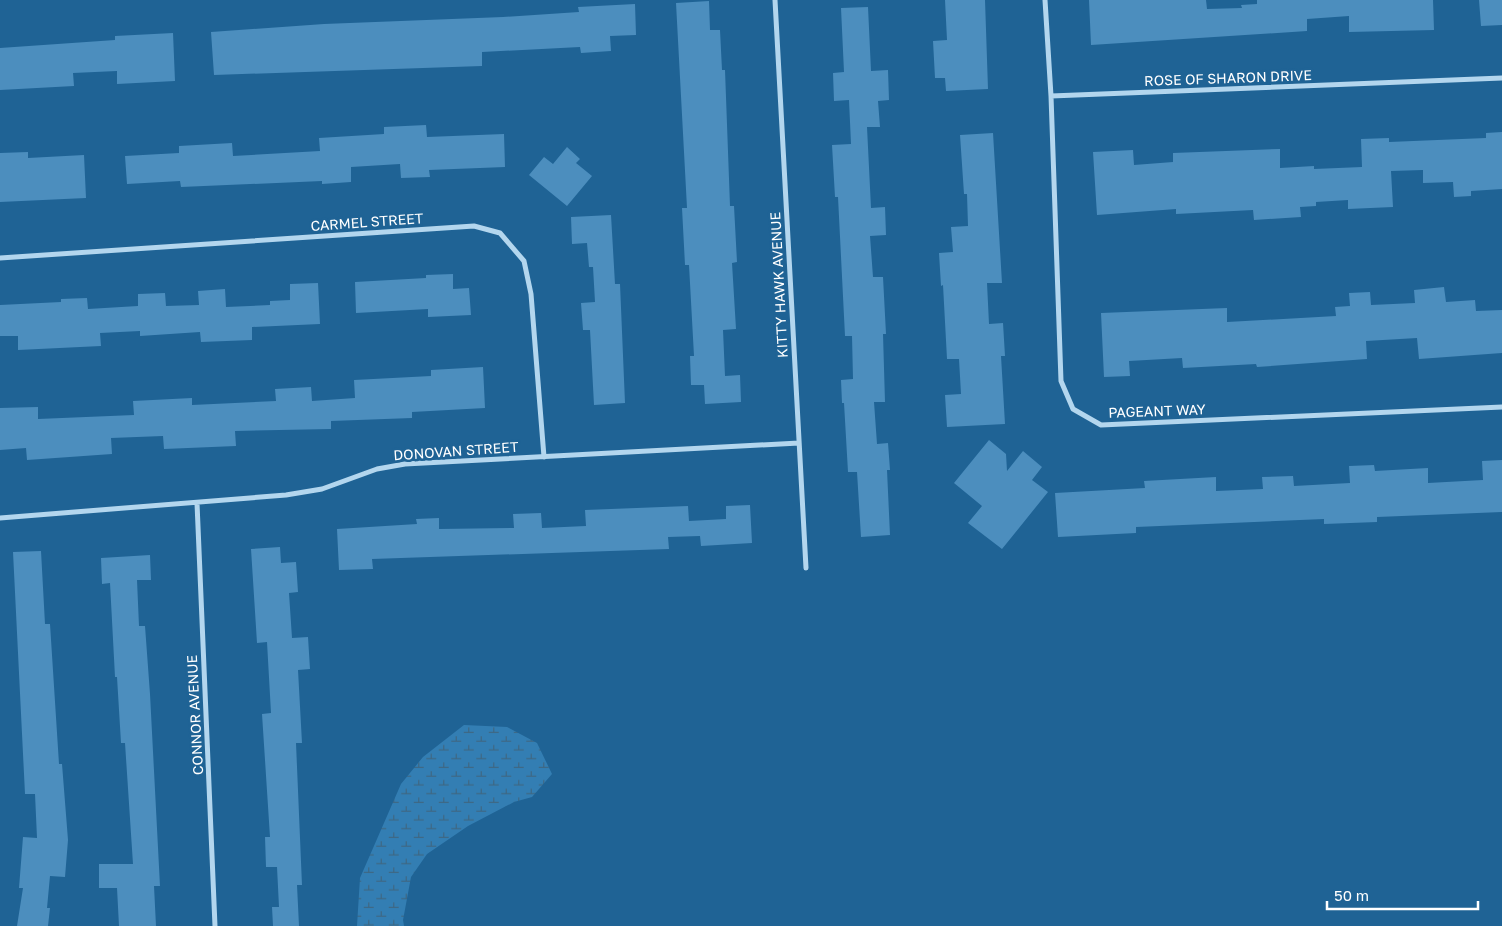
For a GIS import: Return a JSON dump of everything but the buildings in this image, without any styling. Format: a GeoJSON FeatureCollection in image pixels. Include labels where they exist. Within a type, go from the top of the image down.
{"type":"FeatureCollection","features":[{"type":"Feature","properties":{"kind":"street","name":"KITTY HAWK AVENUE"},"geometry":{"type":"LineString","coordinates":[[775,0],[806,568]]}},
{"type":"Feature","properties":{"kind":"street"},"geometry":{"type":"LineString","coordinates":[[1045,0],[1051,96]]}},
{"type":"Feature","properties":{"kind":"street","name":"ROSE OF SHARON DRIVE"},"geometry":{"type":"LineString","coordinates":[[1051,96],[1502,78]]}},
{"type":"Feature","properties":{"kind":"street","name":"PAGEANT WAY"},"geometry":{"type":"LineString","coordinates":[[1051,96],[1061,381],[1073,409],[1101,425],[1502,408]]}},
{"type":"Feature","properties":{"kind":"street","name":"CARMEL STREET"},"geometry":{"type":"LineString","coordinates":[[0,258],[474,226],[500,232],[524,261],[531,294],[544,457]]}},
{"type":"Feature","properties":{"kind":"street","name":"DONOVAN STREET"},"geometry":{"type":"LineString","coordinates":[[0,518],[197,504],[313,490],[377,469],[405,464],[799,443]]}},
{"type":"Feature","properties":{"kind":"street","name":"CONNOR AVENUE"},"geometry":{"type":"LineString","coordinates":[[197,504],[215,926]]}},
{"type":"Feature","properties":{"kind":"green space"},"geometry":{"type":"Polygon","coordinates":[[[464,725],[507,727],[537,743],[552,774],[532,797],[514,802],[468,826],[427,854],[411,877],[403,920],[404,926],[357,926],[360,878],[401,784],[423,757],[464,725]]]}}]}
